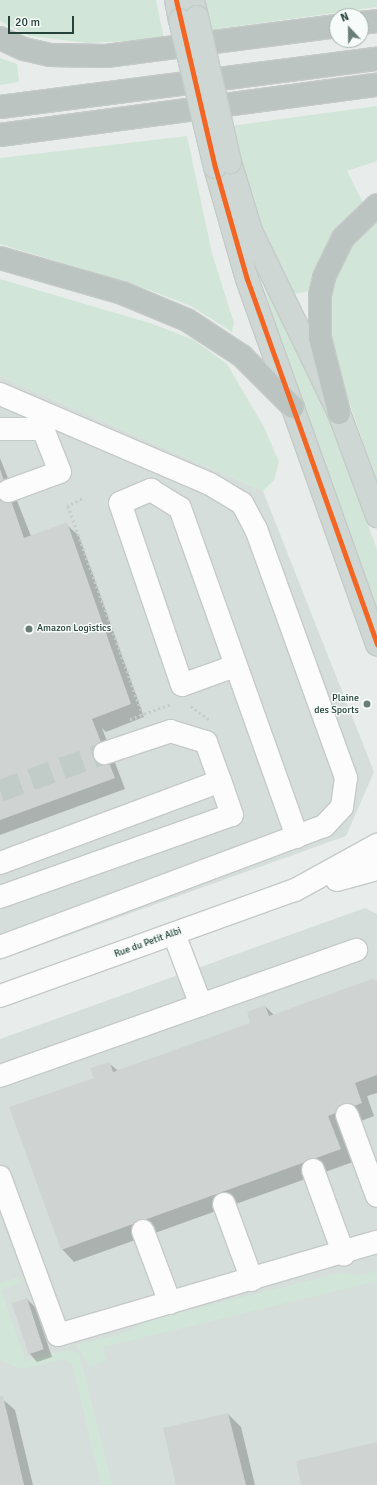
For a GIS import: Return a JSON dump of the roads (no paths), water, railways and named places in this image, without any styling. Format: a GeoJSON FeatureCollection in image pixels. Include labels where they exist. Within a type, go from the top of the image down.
{"type":"FeatureCollection","features":[{"type":"Feature","properties":{"kind":"highway"},"geometry":{"type":"LineString","coordinates":[[0,38],[24,49],[50,55],[106,56],[329,27]]}},
{"type":"Feature","properties":{"kind":"highway"},"geometry":{"type":"LineString","coordinates":[[0,107],[377,59]]}},
{"type":"Feature","properties":{"kind":"highway"},"geometry":{"type":"LineString","coordinates":[[0,135],[377,85]]}},
{"type":"Feature","properties":{"kind":"highway"},"geometry":{"type":"LineString","coordinates":[[339,413],[320,338],[320,295],[324,277],[343,238],[377,205]]}},
{"type":"Feature","properties":{"kind":"highway"},"geometry":{"type":"LineString","coordinates":[[0,258],[122,293],[186,320],[242,356],[293,407]]}},
{"type":"Feature","properties":{"kind":"main road"},"geometry":{"type":"LineString","coordinates":[[186,9],[247,279],[377,645]]}},
{"type":"Feature","properties":{"kind":"main road"},"geometry":{"type":"LineString","coordinates":[[222,164],[251,231],[339,413],[377,516]]}},
{"type":"Feature","properties":{"kind":"street"},"geometry":{"type":"LineString","coordinates":[[0,394],[210,484],[242,503],[256,529],[346,778],[342,807],[324,826],[0,948]]}},
{"type":"Feature","properties":{"kind":"street"},"geometry":{"type":"LineString","coordinates":[[0,429],[43,429],[60,472],[8,491]]}},
{"type":"Feature","properties":{"kind":"street"},"geometry":{"type":"LineString","coordinates":[[234,666],[182,685],[120,503],[151,490],[180,508],[234,666],[297,837]]}},
{"type":"Feature","properties":{"kind":"street"},"geometry":{"type":"LineString","coordinates":[[0,897],[232,815],[206,742],[171,731],[105,753]]}},
{"type":"Feature","properties":{"kind":"street"},"geometry":{"type":"LineString","coordinates":[[0,863],[220,781]]}},
{"type":"Feature","properties":{"kind":"street","name":"Rue du Petit Albi"},"geometry":{"type":"LineString","coordinates":[[295,890],[377,845]]}},
{"type":"Feature","properties":{"kind":"street","name":"Rue du Petit Albi"},"geometry":{"type":"LineString","coordinates":[[0,996],[295,890],[377,869]]}},
{"type":"Feature","properties":{"kind":"street"},"geometry":{"type":"LineString","coordinates":[[174,934],[200,1005]]}},
{"type":"Feature","properties":{"kind":"street"},"geometry":{"type":"LineString","coordinates":[[0,1076],[356,950]]}},
{"type":"Feature","properties":{"kind":"street"},"geometry":{"type":"LineString","coordinates":[[347,1115],[377,1196]]}},
{"type":"Feature","properties":{"kind":"street"},"geometry":{"type":"LineString","coordinates":[[313,1170],[344,1254]]}},
{"type":"Feature","properties":{"kind":"street"},"geometry":{"type":"LineString","coordinates":[[0,1177],[58,1335],[344,1254],[377,1242]]}},
{"type":"Feature","properties":{"kind":"street"},"geometry":{"type":"LineString","coordinates":[[224,1204],[252,1280]]}},
{"type":"Feature","properties":{"kind":"street"},"geometry":{"type":"LineString","coordinates":[[143,1231],[170,1303]]}},
{"type":"Feature","properties":{"kind":"tunnel"},"geometry":{"type":"LineString","coordinates":[[0,791],[105,753]]}},
{"type":"Feature","properties":{"kind":"place","name":"Amazon Logistics"},"geometry":{"type":"Point","coordinates":[29,629]}},
{"type":"Feature","properties":{"kind":"place","name":"Plaine des Sports"},"geometry":{"type":"Point","coordinates":[367,704]}}]}
